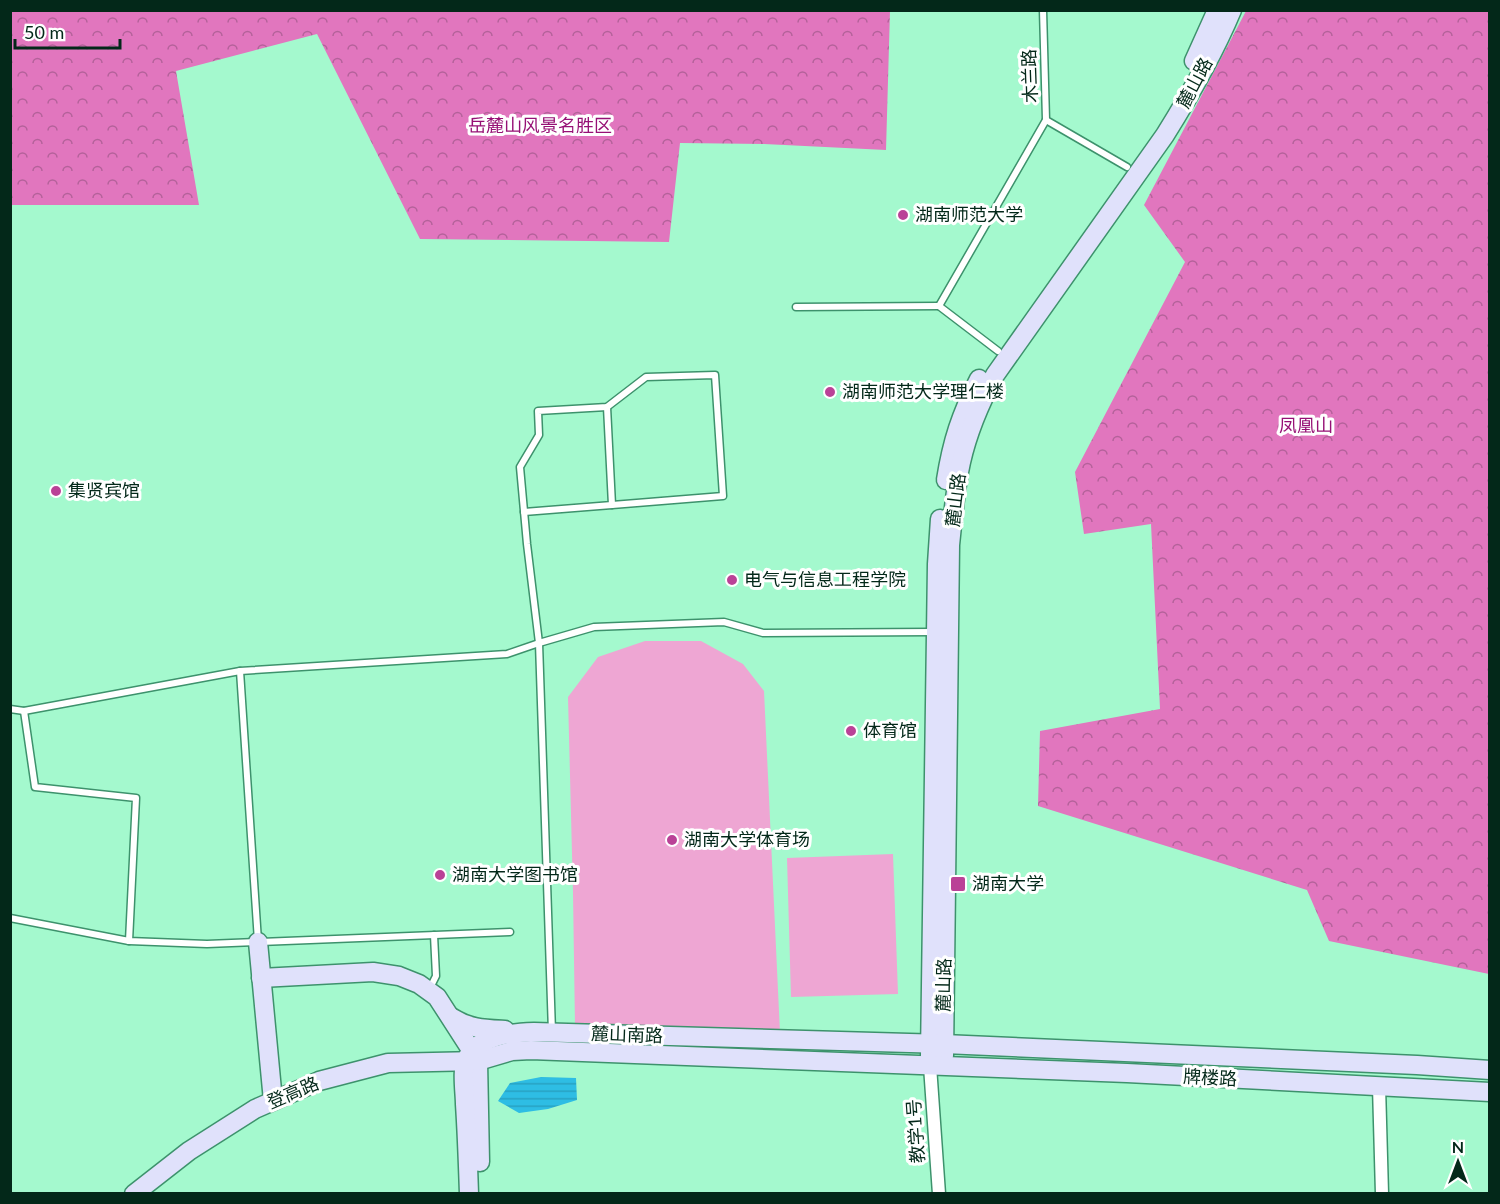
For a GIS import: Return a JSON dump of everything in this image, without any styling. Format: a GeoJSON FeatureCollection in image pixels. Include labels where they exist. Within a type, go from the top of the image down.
{"type":"FeatureCollection","features":[{"type":"Feature","properties":{"kind":"main road","name":"麓山路"},"geometry":{"type":"LineString","coordinates":[[938,1000],[936,632],[938,545],[950,454],[968,402],[981,375],[1167,111],[1177,95],[1217,10]]}},
{"type":"Feature","properties":{"kind":"main road","name":"麓山路"},"geometry":{"type":"LineString","coordinates":[[937,1066],[951,545],[960,464],[966,442],[983,396],[995,375],[1165,135],[1184,104],[1232,10]]}},
{"type":"Feature","properties":{"kind":"main road"},"geometry":{"type":"LineString","coordinates":[[258,942],[273,1101]]}},
{"type":"Feature","properties":{"kind":"main road"},"geometry":{"type":"LineString","coordinates":[[261,978],[373,972],[399,976],[419,984],[437,997],[471,1057],[482,1194]]}},
{"type":"Feature","properties":{"kind":"main road"},"geometry":{"type":"LineString","coordinates":[[887,1043],[903,1037],[921,1025],[938,1000],[955,1029],[972,1042],[984,1046]]}},
{"type":"Feature","properties":{"kind":"main road"},"geometry":{"type":"LineString","coordinates":[[449,1016],[466,1026],[476,1028],[543,1032]]}},
{"type":"Feature","properties":{"kind":"main road","name":"麓山南路"},"geometry":{"type":"LineString","coordinates":[[471,1057],[486,1040],[501,1035],[543,1032],[937,1044]]}},
{"type":"Feature","properties":{"kind":"main road","name":"牌楼路"},"geometry":{"type":"LineString","coordinates":[[937,1044],[1490,1070]]}},
{"type":"Feature","properties":{"kind":"main road","name":"麓山南路"},"geometry":{"type":"LineString","coordinates":[[471,1057],[531,1050],[937,1066]]}},
{"type":"Feature","properties":{"kind":"main road"},"geometry":{"type":"LineString","coordinates":[[469,1194],[465,1091],[471,1057]]}},
{"type":"Feature","properties":{"kind":"main road","name":"登高路"},"geometry":{"type":"LineString","coordinates":[[134,1194],[189,1151],[255,1109],[319,1081],[388,1063],[471,1057]]}},
{"type":"Feature","properties":{"kind":"main road","name":"牌楼路"},"geometry":{"type":"LineString","coordinates":[[937,1066],[1127,1073],[1490,1092]]}},
{"type":"Feature","properties":{"kind":"street","name":"教学1号"},"geometry":{"type":"LineString","coordinates":[[937,1066],[939,1194]]}},
{"type":"Feature","properties":{"kind":"street"},"geometry":{"type":"LineString","coordinates":[[1379,1086],[1382,1194]]}},
{"type":"Feature","properties":{"kind":"lane","name":"木兰路"},"geometry":{"type":"LineString","coordinates":[[1043,10],[1046,120],[1127,167]]}},
{"type":"Feature","properties":{"kind":"lane"},"geometry":{"type":"LineString","coordinates":[[939,306],[1046,120]]}},
{"type":"Feature","properties":{"kind":"lane"},"geometry":{"type":"LineString","coordinates":[[796,307],[939,306],[998,351]]}},
{"type":"Feature","properties":{"kind":"lane"},"geometry":{"type":"LineString","coordinates":[[524,512],[723,496],[715,375],[646,377],[607,407],[538,411],[540,435],[520,467],[524,512],[539,643],[543,1032]]}},
{"type":"Feature","properties":{"kind":"lane"},"geometry":{"type":"LineString","coordinates":[[607,407],[612,505]]}},
{"type":"Feature","properties":{"kind":"lane"},"geometry":{"type":"LineString","coordinates":[[10,709],[24,711],[240,671],[507,654],[594,627],[724,622],[763,633],[936,632]]}},
{"type":"Feature","properties":{"kind":"lane"},"geometry":{"type":"LineString","coordinates":[[240,671],[258,942]]}},
{"type":"Feature","properties":{"kind":"lane"},"geometry":{"type":"LineString","coordinates":[[24,711],[35,788],[136,798],[129,941]]}},
{"type":"Feature","properties":{"kind":"lane"},"geometry":{"type":"LineString","coordinates":[[10,918],[129,941],[207,944],[510,932]]}},
{"type":"Feature","properties":{"kind":"lane"},"geometry":{"type":"LineString","coordinates":[[429,991],[436,976],[434,935]]}},
{"type":"Feature","properties":{"kind":"green space","name":"岳麓山风景名胜区"},"geometry":{"type":"Polygon","coordinates":[[[10,11],[890,11],[886,150],[764,144],[680,143],[669,242],[420,239],[317,34],[176,71],[199,205],[11,205],[10,11]]]}},
{"type":"Feature","properties":{"kind":"green space","name":"凤凰山"},"geometry":{"type":"Polygon","coordinates":[[[1246,11],[1489,11],[1489,974],[1329,941],[1307,890],[1038,806],[1040,731],[1160,709],[1151,524],[1084,534],[1075,472],[1185,262],[1144,205],[1246,11]]]}},
{"type":"Feature","properties":{"kind":"shaded area","name":"湖南大学体育场"},"geometry":{"type":"Polygon","coordinates":[[[645,641],[701,641],[743,664],[764,691],[780,1033],[575,1026],[568,697],[598,657],[645,641]]]}},
{"type":"Feature","properties":{"kind":"shaded area"},"geometry":{"type":"Polygon","coordinates":[[[893,854],[898,994],[791,997],[787,858],[893,854]]]}},
{"type":"Feature","properties":{"kind":"water"},"geometry":{"type":"Polygon","coordinates":[[[541,1077],[576,1078],[577,1100],[548,1109],[519,1113],[498,1101],[510,1083],[541,1077]]]}},
{"type":"Feature","properties":{"kind":"place","name":"湖南师范大学"},"geometry":{"type":"Point","coordinates":[903,215]}},
{"type":"Feature","properties":{"kind":"place","name":"湖南师范大学理仁楼"},"geometry":{"type":"Point","coordinates":[830,392]}},
{"type":"Feature","properties":{"kind":"place","name":"集贤宾馆"},"geometry":{"type":"Point","coordinates":[56,491]}},
{"type":"Feature","properties":{"kind":"place","name":"电气与信息工程学院"},"geometry":{"type":"Point","coordinates":[732,580]}},
{"type":"Feature","properties":{"kind":"place","name":"体育馆"},"geometry":{"type":"Point","coordinates":[851,731]}},
{"type":"Feature","properties":{"kind":"place","name":"湖南大学体育场"},"geometry":{"type":"Point","coordinates":[672,840]}},
{"type":"Feature","properties":{"kind":"place","name":"湖南大学图书馆"},"geometry":{"type":"Point","coordinates":[440,875]}},
{"type":"Feature","properties":{"kind":"place","name":"湖南大学"},"geometry":{"type":"Point","coordinates":[958,884]}}]}
